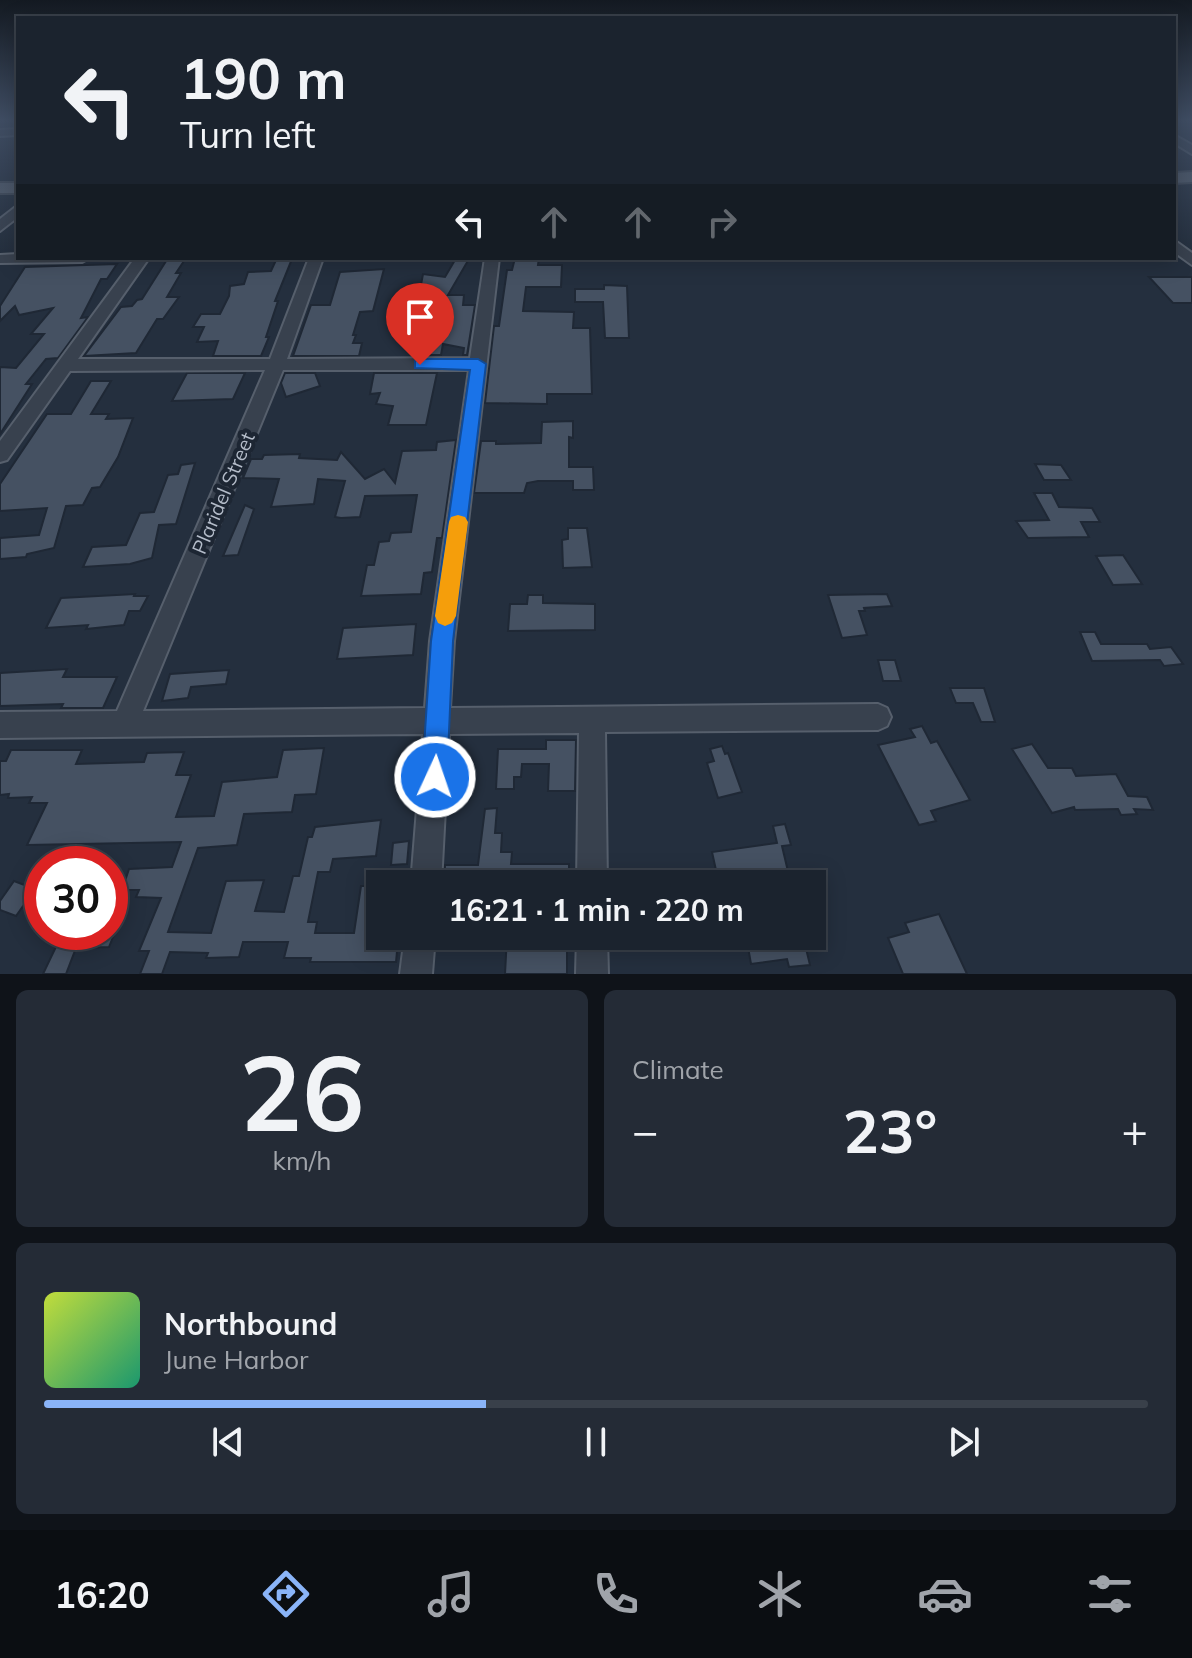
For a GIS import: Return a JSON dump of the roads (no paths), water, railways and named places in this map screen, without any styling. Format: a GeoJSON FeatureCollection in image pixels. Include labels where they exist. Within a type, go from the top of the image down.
{"type":"FeatureCollection","features":[{"type":"Feature","properties":{"kind":"street"},"geometry":{"type":"LineString","coordinates":[[0,227],[16,211]]}},
{"type":"Feature","properties":{"kind":"street"},"geometry":{"type":"LineString","coordinates":[[1176,246],[1192,261]]}},
{"type":"Feature","properties":{"kind":"street"},"geometry":{"type":"LineString","coordinates":[[0,455],[141,260]]}},
{"type":"Feature","properties":{"kind":"street","name":"Plaridel Street"},"geometry":{"type":"LineString","coordinates":[[124,726],[259,410],[315,260]]}},
{"type":"Feature","properties":{"kind":"street"},"geometry":{"type":"LineString","coordinates":[[427,870],[442,641],[492,260]]}},
{"type":"Feature","properties":{"kind":"street"},"geometry":{"type":"LineString","coordinates":[[63,365],[478,364]]}},
{"type":"Feature","properties":{"kind":"street"},"geometry":{"type":"LineString","coordinates":[[0,725],[878,717]]}},
{"type":"Feature","properties":{"kind":"street"},"geometry":{"type":"LineString","coordinates":[[592,722],[592,870]]}},
{"type":"Feature","properties":{"kind":"street"},"geometry":{"type":"LineString","coordinates":[[416,974],[419,950]]}},
{"type":"Feature","properties":{"kind":"street"},"geometry":{"type":"LineString","coordinates":[[592,950],[592,974]]}}]}
